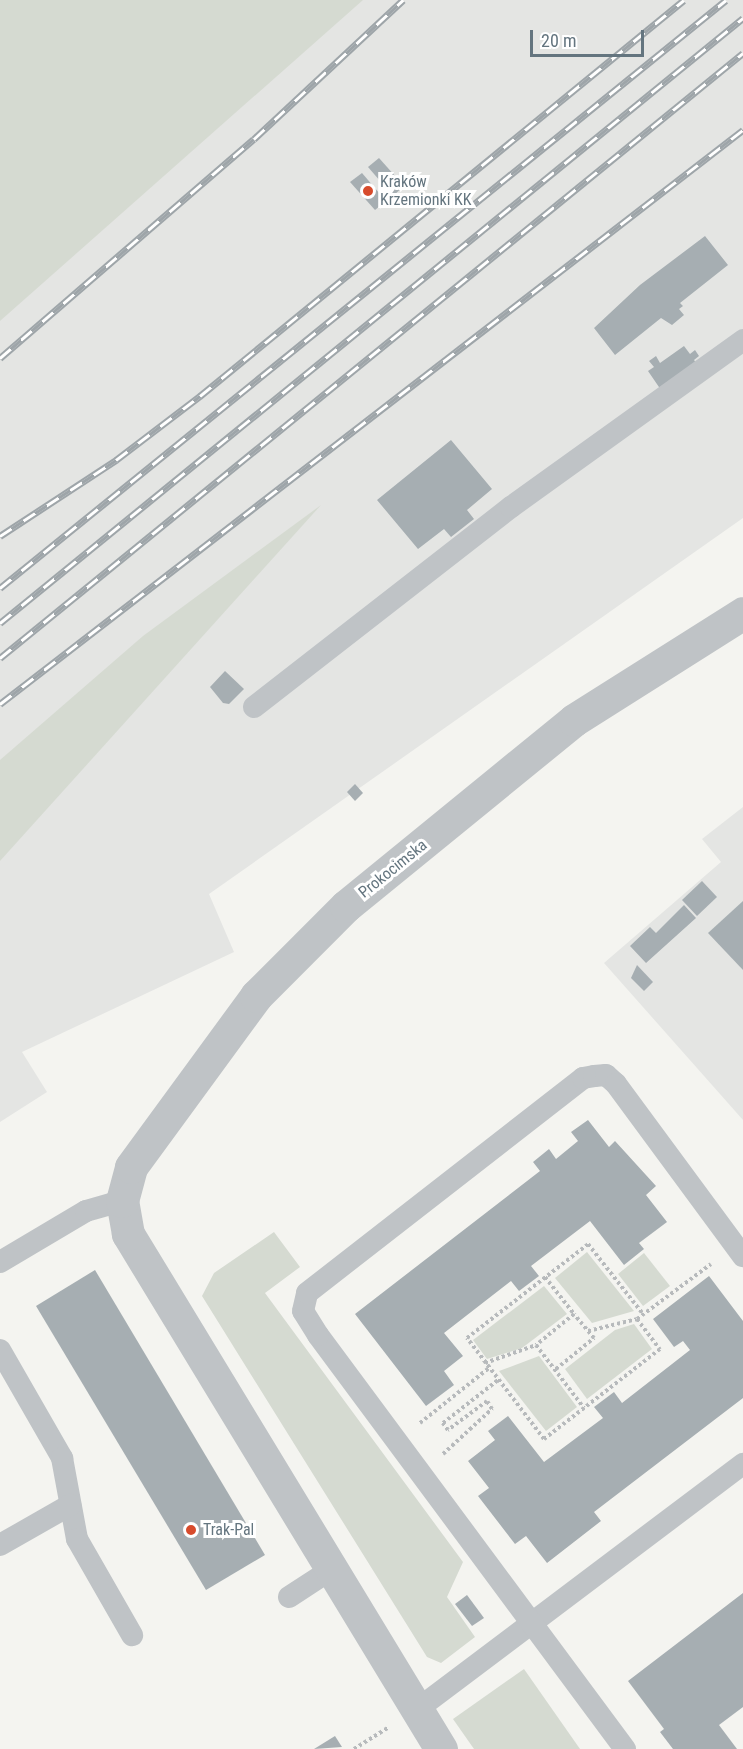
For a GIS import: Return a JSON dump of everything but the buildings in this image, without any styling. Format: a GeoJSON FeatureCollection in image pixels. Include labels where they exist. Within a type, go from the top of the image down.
{"type":"FeatureCollection","features":[{"type":"Feature","properties":{"kind":"street","name":"Prokocimska"},"geometry":{"type":"LineString","coordinates":[[123,1201],[131,1167],[256,996],[346,906],[574,720],[743,613]]}},
{"type":"Feature","properties":{"kind":"street"},"geometry":{"type":"LineString","coordinates":[[123,1201],[128,1234],[332,1569],[408,1715],[441,1749]]}},
{"type":"Feature","properties":{"kind":"lane"},"geometry":{"type":"LineString","coordinates":[[254,707],[511,507],[743,339]]}},
{"type":"Feature","properties":{"kind":"lane"},"geometry":{"type":"LineString","coordinates":[[625,1749],[533,1621],[318,1335],[303,1311],[307,1293],[583,1078],[594,1076],[606,1076],[616,1084],[739,1251]]}},
{"type":"Feature","properties":{"kind":"lane"},"geometry":{"type":"LineString","coordinates":[[0,1262],[86,1211],[123,1201]]}},
{"type":"Feature","properties":{"kind":"lane"},"geometry":{"type":"LineString","coordinates":[[0,1350],[62,1458],[77,1539],[132,1635]]}},
{"type":"Feature","properties":{"kind":"lane"},"geometry":{"type":"LineString","coordinates":[[408,1715],[743,1464]]}},
{"type":"Feature","properties":{"kind":"lane"},"geometry":{"type":"LineString","coordinates":[[0,1545],[70,1505]]}},
{"type":"Feature","properties":{"kind":"lane"},"geometry":{"type":"LineString","coordinates":[[290,1597],[332,1569]]}},
{"type":"Feature","properties":{"kind":"path"},"geometry":{"type":"LineString","coordinates":[[637,1318],[660,1349],[544,1440],[466,1338],[588,1244],[643,1314]]}},
{"type":"Feature","properties":{"kind":"path"},"geometry":{"type":"LineString","coordinates":[[588,1331],[637,1318],[739,1251]]}},
{"type":"Feature","properties":{"kind":"path"},"geometry":{"type":"LineString","coordinates":[[545,1277],[594,1338],[556,1369]]}},
{"type":"Feature","properties":{"kind":"path"},"geometry":{"type":"LineString","coordinates":[[485,1363],[536,1345],[574,1314]]}},
{"type":"Feature","properties":{"kind":"path"},"geometry":{"type":"LineString","coordinates":[[536,1345],[584,1408]]}},
{"type":"Feature","properties":{"kind":"path"},"geometry":{"type":"LineString","coordinates":[[429,1416],[489,1368]]}},
{"type":"Feature","properties":{"kind":"path"},"geometry":{"type":"LineString","coordinates":[[436,1460],[492,1409],[487,1401],[448,1430],[443,1423],[498,1380]]}},
{"type":"Feature","properties":{"kind":"path"},"geometry":{"type":"LineString","coordinates":[[354,1749],[408,1715]]}},
{"type":"Feature","properties":{"kind":"shaded area"},"geometry":{"type":"Polygon","coordinates":[[[0,0],[743,0],[743,518],[209,894],[234,952],[22,1052],[47,1092],[0,1122],[0,0]]]}},
{"type":"Feature","properties":{"kind":"shaded area"},"geometry":{"type":"Polygon","coordinates":[[[0,0],[363,0],[0,321],[0,0]]]}},
{"type":"Feature","properties":{"kind":"shaded area"},"geometry":{"type":"Polygon","coordinates":[[[321,505],[0,861],[0,760],[143,636],[321,505]]]}},
{"type":"Feature","properties":{"kind":"shaded area"},"geometry":{"type":"Polygon","coordinates":[[[743,807],[743,1120],[604,963],[721,862],[702,839],[743,807]]]}},
{"type":"Feature","properties":{"kind":"shaded area"},"geometry":{"type":"Polygon","coordinates":[[[274,1232],[300,1267],[265,1293],[463,1562],[447,1597],[475,1637],[441,1663],[427,1657],[202,1296],[214,1273],[274,1232]]]}},
{"type":"Feature","properties":{"kind":"shaded area"},"geometry":{"type":"Polygon","coordinates":[[[587,1252],[634,1311],[592,1323],[555,1278],[587,1252]]]}},
{"type":"Feature","properties":{"kind":"shaded area"},"geometry":{"type":"Polygon","coordinates":[[[644,1253],[670,1286],[643,1306],[618,1274],[644,1253]]]}},
{"type":"Feature","properties":{"kind":"shaded area"},"geometry":{"type":"Polygon","coordinates":[[[544,1286],[567,1314],[522,1348],[487,1359],[473,1340],[544,1286]]]}},
{"type":"Feature","properties":{"kind":"shaded area"},"geometry":{"type":"Polygon","coordinates":[[[634,1324],[652,1349],[587,1399],[565,1369],[615,1330],[634,1324]]]}},
{"type":"Feature","properties":{"kind":"shaded area"},"geometry":{"type":"Polygon","coordinates":[[[539,1356],[577,1407],[546,1431],[499,1371],[539,1356]]]}},
{"type":"Feature","properties":{"kind":"shaded area"},"geometry":{"type":"Polygon","coordinates":[[[524,1669],[580,1749],[474,1749],[453,1719],[524,1669]]]}},
{"type":"Feature","properties":{"kind":"railway"},"geometry":{"type":"LineString","coordinates":[[0,358],[254,139],[403,0]]}},
{"type":"Feature","properties":{"kind":"railway"},"geometry":{"type":"LineString","coordinates":[[0,536],[116,460],[200,396],[684,0]]}},
{"type":"Feature","properties":{"kind":"railway"},"geometry":{"type":"LineString","coordinates":[[0,588],[726,0]]}},
{"type":"Feature","properties":{"kind":"railway"},"geometry":{"type":"LineString","coordinates":[[0,623],[743,18]]}},
{"type":"Feature","properties":{"kind":"railway"},"geometry":{"type":"LineString","coordinates":[[0,658],[743,53]]}},
{"type":"Feature","properties":{"kind":"railway"},"geometry":{"type":"LineString","coordinates":[[0,704],[743,130]]}},
{"type":"Feature","properties":{"kind":"place","name":"Kraków Krzemionki KK"},"geometry":{"type":"Point","coordinates":[368,191]}},
{"type":"Feature","properties":{"kind":"place","name":"Trak-Pal"},"geometry":{"type":"Point","coordinates":[191,1530]}}]}
